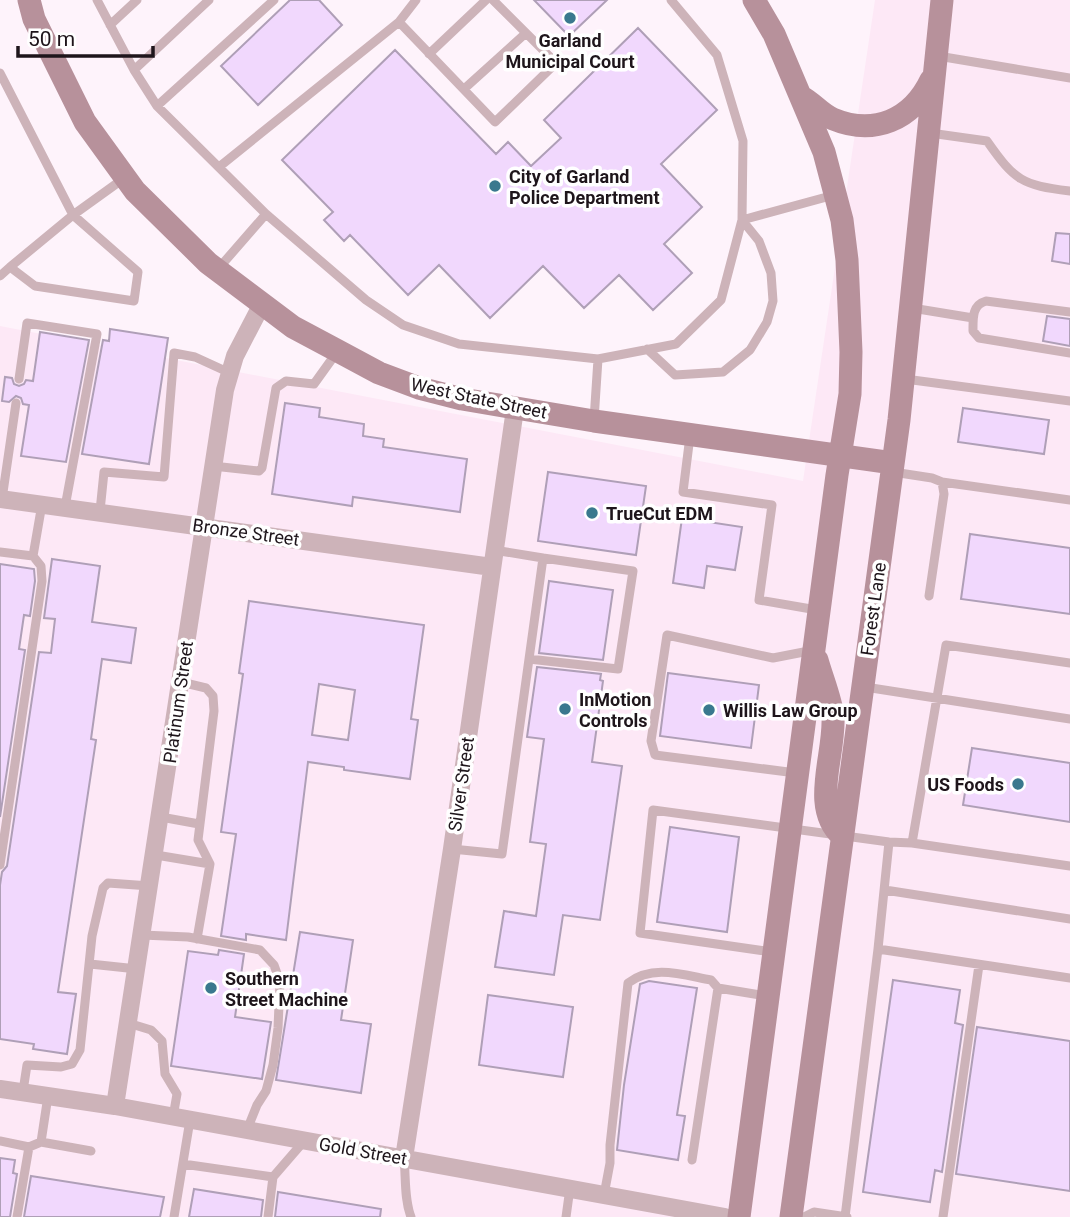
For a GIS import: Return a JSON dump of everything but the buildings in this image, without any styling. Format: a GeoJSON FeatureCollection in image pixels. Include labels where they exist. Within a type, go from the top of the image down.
{"type":"FeatureCollection","features":[{"type":"Feature","properties":{"kind":"main road","name":"West State Street"},"geometry":{"type":"LineString","coordinates":[[29,0],[34,19],[85,122],[135,191],[217,271],[293,327],[379,373],[419,388],[515,409],[840,455],[892,467]]}},
{"type":"Feature","properties":{"kind":"main road"},"geometry":{"type":"LineString","coordinates":[[739,1217],[850,394],[847,260],[836,195],[824,152],[802,97],[775,34],[754,0]]}},
{"type":"Feature","properties":{"kind":"main road","name":"Forest Lane"},"geometry":{"type":"LineString","coordinates":[[791,1217],[892,467],[942,0]]}},
{"type":"Feature","properties":{"kind":"main road"},"geometry":{"type":"LineString","coordinates":[[802,97],[832,118],[865,127],[890,123],[907,114],[925,93],[936,64]]}},
{"type":"Feature","properties":{"kind":"main road"},"geometry":{"type":"LineString","coordinates":[[814,650],[833,715],[826,811],[832,827],[842,836]]}},
{"type":"Feature","properties":{"kind":"street","name":"Platinum Street"},"geometry":{"type":"LineString","coordinates":[[115,1107],[156,855],[213,466],[230,373],[235,356],[262,304]]}},
{"type":"Feature","properties":{"kind":"street","name":"Silver Street"},"geometry":{"type":"LineString","coordinates":[[404,1158],[452,849],[515,409]]}},
{"type":"Feature","properties":{"kind":"street","name":"Bronze Street"},"geometry":{"type":"LineString","coordinates":[[1,499],[204,527],[493,559]]}},
{"type":"Feature","properties":{"kind":"street","name":"Gold Street"},"geometry":{"type":"LineString","coordinates":[[0,1089],[181,1118],[725,1217]]}},
{"type":"Feature","properties":{"kind":"lane"},"geometry":{"type":"LineString","coordinates":[[97,0],[134,70],[157,106],[266,214],[366,300],[403,325],[459,344],[598,359],[676,344],[721,300],[742,220],[743,141],[718,55],[671,0]]}},
{"type":"Feature","properties":{"kind":"lane"},"geometry":{"type":"LineString","coordinates":[[110,25],[137,0]]}},
{"type":"Feature","properties":{"kind":"lane"},"geometry":{"type":"LineString","coordinates":[[134,70],[209,0]]}},
{"type":"Feature","properties":{"kind":"lane"},"geometry":{"type":"LineString","coordinates":[[157,106],[274,0]]}},
{"type":"Feature","properties":{"kind":"lane"},"geometry":{"type":"LineString","coordinates":[[219,167],[399,22],[416,0]]}},
{"type":"Feature","properties":{"kind":"lane"},"geometry":{"type":"LineString","coordinates":[[429,54],[486,0]]}},
{"type":"Feature","properties":{"kind":"lane"},"geometry":{"type":"LineString","coordinates":[[399,22],[495,121],[556,63],[493,0]]}},
{"type":"Feature","properties":{"kind":"lane"},"geometry":{"type":"LineString","coordinates":[[464,89],[526,33]]}},
{"type":"Feature","properties":{"kind":"lane"},"geometry":{"type":"LineString","coordinates":[[936,64],[1070,78]]}},
{"type":"Feature","properties":{"kind":"lane"},"geometry":{"type":"LineString","coordinates":[[0,73],[73,215],[138,272],[134,301],[35,286],[10,267]]}},
{"type":"Feature","properties":{"kind":"lane"},"geometry":{"type":"LineString","coordinates":[[929,133],[987,141],[1016,178],[1041,187],[1070,191]]}},
{"type":"Feature","properties":{"kind":"lane"},"geometry":{"type":"LineString","coordinates":[[0,276],[73,215],[125,178]]}},
{"type":"Feature","properties":{"kind":"lane"},"geometry":{"type":"LineString","coordinates":[[742,220],[836,195]]}},
{"type":"Feature","properties":{"kind":"lane"},"geometry":{"type":"LineString","coordinates":[[217,271],[266,214]]}},
{"type":"Feature","properties":{"kind":"lane"},"geometry":{"type":"LineString","coordinates":[[647,349],[675,375],[723,372],[750,350],[767,322],[773,300],[771,273],[759,241],[742,220]]}},
{"type":"Feature","properties":{"kind":"lane"},"geometry":{"type":"LineString","coordinates":[[1070,312],[986,301],[979,303],[973,318],[973,331],[979,338],[1070,353]]}},
{"type":"Feature","properties":{"kind":"lane"},"geometry":{"type":"LineString","coordinates":[[910,308],[973,318]]}},
{"type":"Feature","properties":{"kind":"lane"},"geometry":{"type":"LineString","coordinates":[[19,379],[27,323],[97,334],[65,507]]}},
{"type":"Feature","properties":{"kind":"lane"},"geometry":{"type":"LineString","coordinates":[[213,466],[259,471],[262,468],[276,388],[286,381],[314,384],[338,351]]}},
{"type":"Feature","properties":{"kind":"lane"},"geometry":{"type":"LineString","coordinates":[[100,511],[104,472],[164,477],[174,353],[195,357],[230,373]]}},
{"type":"Feature","properties":{"kind":"lane"},"geometry":{"type":"LineString","coordinates":[[594,421],[598,359]]}},
{"type":"Feature","properties":{"kind":"lane"},"geometry":{"type":"LineString","coordinates":[[903,378],[1070,401]]}},
{"type":"Feature","properties":{"kind":"lane"},"geometry":{"type":"LineString","coordinates":[[1,499],[16,403]]}},
{"type":"Feature","properties":{"kind":"lane"},"geometry":{"type":"LineString","coordinates":[[691,435],[683,492],[772,505],[760,600],[819,610]]}},
{"type":"Feature","properties":{"kind":"lane"},"geometry":{"type":"LineString","coordinates":[[892,467],[942,482],[1070,500]]}},
{"type":"Feature","properties":{"kind":"lane"},"geometry":{"type":"LineString","coordinates":[[929,596],[944,494],[942,482]]}},
{"type":"Feature","properties":{"kind":"lane"},"geometry":{"type":"LineString","coordinates":[[33,556],[42,504]]}},
{"type":"Feature","properties":{"kind":"lane"},"geometry":{"type":"LineString","coordinates":[[0,552],[33,556],[41,566],[42,581],[0,865]]}},
{"type":"Feature","properties":{"kind":"lane"},"geometry":{"type":"LineString","coordinates":[[452,849],[502,854],[543,558]]}},
{"type":"Feature","properties":{"kind":"lane"},"geometry":{"type":"LineString","coordinates":[[493,559],[543,558],[633,571],[618,669],[529,659]]}},
{"type":"Feature","properties":{"kind":"lane"},"geometry":{"type":"LineString","coordinates":[[797,773],[655,755],[651,741],[667,635],[773,657],[814,650]]}},
{"type":"Feature","properties":{"kind":"lane"},"geometry":{"type":"LineString","coordinates":[[912,843],[946,645],[1070,663]]}},
{"type":"Feature","properties":{"kind":"lane"},"geometry":{"type":"LineString","coordinates":[[181,682],[206,688],[213,696],[214,711],[198,840],[210,864],[197,939]]}},
{"type":"Feature","properties":{"kind":"lane"},"geometry":{"type":"LineString","coordinates":[[863,687],[936,696],[1070,719]]}},
{"type":"Feature","properties":{"kind":"lane"},"geometry":{"type":"LineString","coordinates":[[774,952],[640,933],[653,810],[1070,866]]}},
{"type":"Feature","properties":{"kind":"lane"},"geometry":{"type":"LineString","coordinates":[[161,817],[199,824]]}},
{"type":"Feature","properties":{"kind":"lane"},"geometry":{"type":"LineString","coordinates":[[804,1217],[814,1212],[846,1217],[889,842]]}},
{"type":"Feature","properties":{"kind":"lane"},"geometry":{"type":"LineString","coordinates":[[156,855],[210,864]]}},
{"type":"Feature","properties":{"kind":"lane"},"geometry":{"type":"LineString","coordinates":[[23,1091],[27,1065],[61,1067],[72,1064],[80,1050],[92,936],[103,888],[108,883],[150,886]]}},
{"type":"Feature","properties":{"kind":"lane"},"geometry":{"type":"LineString","coordinates":[[885,890],[1070,919]]}},
{"type":"Feature","properties":{"kind":"lane"},"geometry":{"type":"LineString","coordinates":[[142,935],[197,939],[260,950],[274,965],[280,982],[273,1065],[266,1091],[247,1130]]}},
{"type":"Feature","properties":{"kind":"lane"},"geometry":{"type":"LineString","coordinates":[[878,949],[1070,978]]}},
{"type":"Feature","properties":{"kind":"lane"},"geometry":{"type":"LineString","coordinates":[[90,964],[137,969]]}},
{"type":"Feature","properties":{"kind":"lane"},"geometry":{"type":"LineString","coordinates":[[943,1217],[979,965]]}},
{"type":"Feature","properties":{"kind":"lane"},"geometry":{"type":"LineString","coordinates":[[604,1195],[610,1163],[628,983],[640,974],[663,971],[712,980],[718,988],[768,996]]}},
{"type":"Feature","properties":{"kind":"lane"},"geometry":{"type":"LineString","coordinates":[[692,1160],[718,988]]}},
{"type":"Feature","properties":{"kind":"lane"},"geometry":{"type":"LineString","coordinates":[[128,1023],[151,1030],[162,1041],[165,1073],[177,1094],[183,1164],[174,1217]]}},
{"type":"Feature","properties":{"kind":"lane"},"geometry":{"type":"LineString","coordinates":[[41,1142],[49,1095]]}},
{"type":"Feature","properties":{"kind":"lane"},"geometry":{"type":"LineString","coordinates":[[268,1217],[273,1177],[304,1140]]}},
{"type":"Feature","properties":{"kind":"lane"},"geometry":{"type":"LineString","coordinates":[[0,1142],[29,1147],[41,1142],[92,1151]]}},
{"type":"Feature","properties":{"kind":"lane"},"geometry":{"type":"LineString","coordinates":[[17,1217],[29,1147]]}},
{"type":"Feature","properties":{"kind":"lane"},"geometry":{"type":"LineString","coordinates":[[404,1158],[407,1205],[411,1217]]}},
{"type":"Feature","properties":{"kind":"lane"},"geometry":{"type":"LineString","coordinates":[[183,1164],[273,1177]]}},
{"type":"Feature","properties":{"kind":"lane"},"geometry":{"type":"LineString","coordinates":[[566,1217],[570,1188]]}},
{"type":"Feature","properties":{"kind":"shaded area"},"geometry":{"type":"Polygon","coordinates":[[[875,0],[1070,0],[1070,1217],[0,1217],[0,326],[803,481],[875,0]]]}},
{"type":"Feature","properties":{"kind":"place","name":"Garland Municipal Court"},"geometry":{"type":"Point","coordinates":[570,18]}},
{"type":"Feature","properties":{"kind":"place","name":"City of Garland Police Department"},"geometry":{"type":"Point","coordinates":[495,186]}},
{"type":"Feature","properties":{"kind":"place","name":"TrueCut EDM"},"geometry":{"type":"Point","coordinates":[592,513]}},
{"type":"Feature","properties":{"kind":"place","name":"InMotion Controls"},"geometry":{"type":"Point","coordinates":[565,709]}},
{"type":"Feature","properties":{"kind":"place","name":"Willis Law Group"},"geometry":{"type":"Point","coordinates":[709,710]}},
{"type":"Feature","properties":{"kind":"place","name":"US Foods"},"geometry":{"type":"Point","coordinates":[1018,784]}},
{"type":"Feature","properties":{"kind":"place","name":"Southern Street Machine"},"geometry":{"type":"Point","coordinates":[211,988]}}]}
